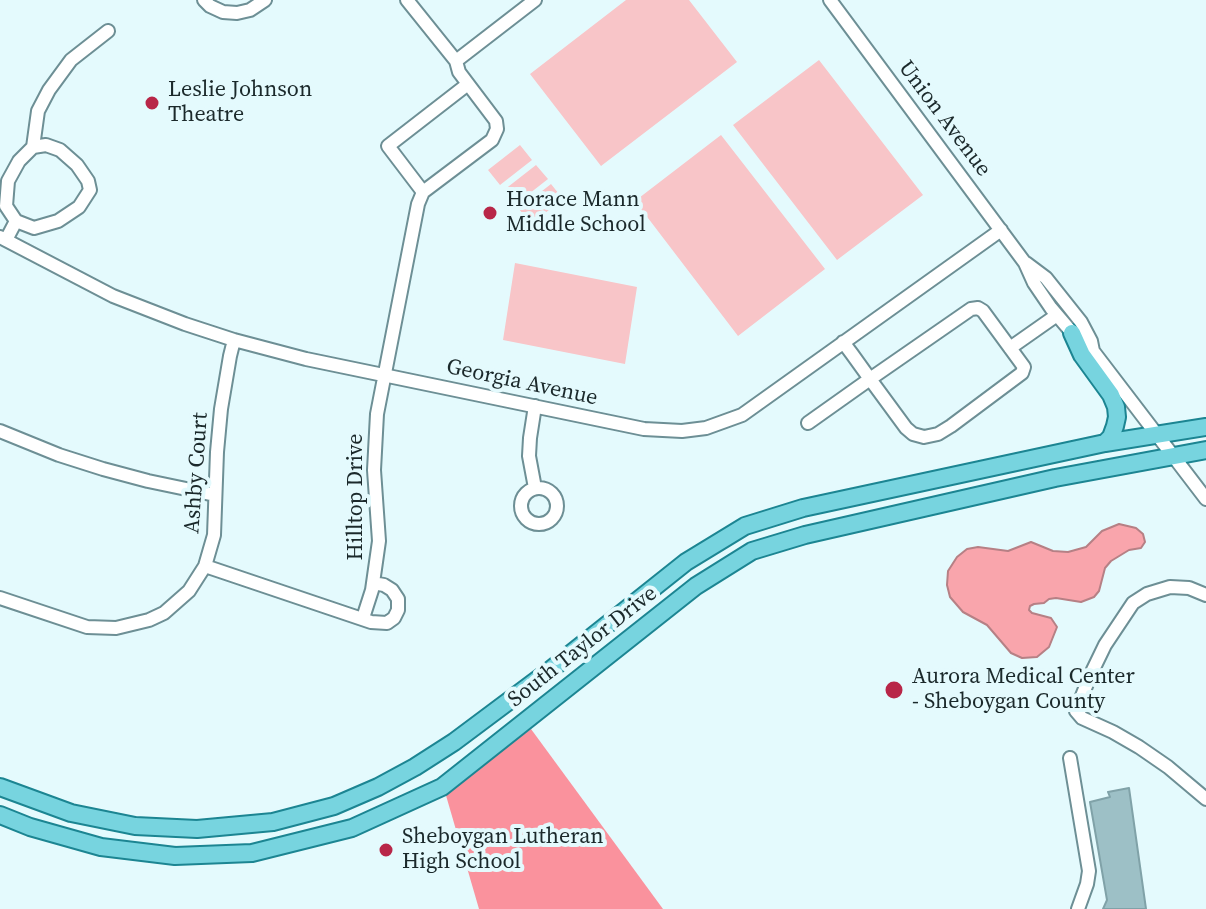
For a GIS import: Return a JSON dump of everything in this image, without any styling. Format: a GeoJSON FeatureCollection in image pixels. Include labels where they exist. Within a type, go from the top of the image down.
{"type":"FeatureCollection","features":[{"type":"Feature","properties":{"kind":"main road"},"geometry":{"type":"LineString","coordinates":[[1072,333],[1082,355],[1116,407],[1115,426],[1105,443]]}},
{"type":"Feature","properties":{"kind":"main road","name":"South Taylor Drive"},"geometry":{"type":"LineString","coordinates":[[0,787],[84,816],[135,826],[197,829],[273,822],[334,806],[378,787],[454,742],[686,562],[745,526],[803,508],[1105,443],[1206,427]]}},
{"type":"Feature","properties":{"kind":"main road","name":"South Taylor Drive"},"geometry":{"type":"LineString","coordinates":[[0,815],[101,847],[175,856],[252,853],[352,828],[442,787],[696,586],[752,551],[805,535],[996,491],[1206,450]]}},
{"type":"Feature","properties":{"kind":"street"},"geometry":{"type":"LineString","coordinates":[[204,0],[223,12],[237,13],[250,10],[265,0]]}},
{"type":"Feature","properties":{"kind":"street"},"geometry":{"type":"LineString","coordinates":[[407,0],[456,61],[458,69],[496,121],[497,131],[492,140],[423,192],[388,146],[468,84]]}},
{"type":"Feature","properties":{"kind":"street"},"geometry":{"type":"LineString","coordinates":[[456,61],[535,0]]}},
{"type":"Feature","properties":{"kind":"street","name":"Union Avenue"},"geometry":{"type":"LineString","coordinates":[[830,0],[1025,263],[1041,295],[1080,342],[1093,351],[1206,499]]}},
{"type":"Feature","properties":{"kind":"street"},"geometry":{"type":"LineString","coordinates":[[33,147],[38,111],[49,90],[71,60],[108,31]]}},
{"type":"Feature","properties":{"kind":"street"},"geometry":{"type":"LineString","coordinates":[[46,145],[60,150],[77,165],[90,190],[79,207],[58,221],[34,228],[16,221],[6,206],[8,181],[19,161],[33,147],[46,145]]}},
{"type":"Feature","properties":{"kind":"street","name":"Hilltop Drive"},"geometry":{"type":"LineString","coordinates":[[363,618],[373,583],[379,541],[374,442],[377,414],[418,204],[423,192]]}},
{"type":"Feature","properties":{"kind":"street"},"geometry":{"type":"LineString","coordinates":[[3,239],[16,221]]}},
{"type":"Feature","properties":{"kind":"street","name":"Georgia Avenue"},"geometry":{"type":"LineString","coordinates":[[3,239],[113,296],[234,340],[306,359],[535,406],[654,430],[682,431],[706,428],[742,415],[1001,230]]}},
{"type":"Feature","properties":{"kind":"street","name":"Union Avenue"},"geometry":{"type":"LineString","coordinates":[[1025,263],[1046,278],[1081,322],[1093,351]]}},
{"type":"Feature","properties":{"kind":"street"},"geometry":{"type":"LineString","coordinates":[[808,423],[870,379],[971,309],[983,311],[1024,367],[1022,373],[938,434],[924,437],[906,428],[870,379],[843,342]]}},
{"type":"Feature","properties":{"kind":"street"},"geometry":{"type":"LineString","coordinates":[[1010,348],[1057,315]]}},
{"type":"Feature","properties":{"kind":"street","name":"Ashby Court"},"geometry":{"type":"LineString","coordinates":[[0,598],[87,627],[100,628],[125,627],[149,620],[177,603],[189,591],[205,566],[214,535],[221,409],[234,340]]}},
{"type":"Feature","properties":{"kind":"street"},"geometry":{"type":"LineString","coordinates":[[535,406],[529,456],[535,488]]}},
{"type":"Feature","properties":{"kind":"street"},"geometry":{"type":"LineString","coordinates":[[0,431],[103,469],[215,495]]}},
{"type":"Feature","properties":{"kind":"street"},"geometry":{"type":"LineString","coordinates":[[205,566],[363,618],[387,623],[398,610],[398,599],[392,590],[373,583]]}},
{"type":"Feature","properties":{"kind":"street"},"geometry":{"type":"LineString","coordinates":[[1206,595],[1190,588],[1170,587],[1152,592],[1133,603],[1105,645],[1076,711],[1082,718],[1149,754],[1206,799]]}},
{"type":"Feature","properties":{"kind":"street"},"geometry":{"type":"LineString","coordinates":[[1070,758],[1089,871],[1078,909]]}},
{"type":"Feature","properties":{"kind":"shaded area"},"geometry":{"type":"Polygon","coordinates":[[[626,0],[689,0],[737,62],[601,166],[530,74],[626,0]]]}},
{"type":"Feature","properties":{"kind":"shaded area"},"geometry":{"type":"Polygon","coordinates":[[[819,60],[923,195],[837,260],[733,125],[819,60]]]}},
{"type":"Feature","properties":{"kind":"shaded area"},"geometry":{"type":"Polygon","coordinates":[[[721,135],[825,269],[738,336],[635,201],[721,135]]]}},
{"type":"Feature","properties":{"kind":"shaded area"},"geometry":{"type":"Polygon","coordinates":[[[520,145],[532,160],[500,185],[488,170],[520,145]]]}},
{"type":"Feature","properties":{"kind":"shaded area"},"geometry":{"type":"Polygon","coordinates":[[[536,165],[548,179],[516,204],[504,190],[536,165]]]}},
{"type":"Feature","properties":{"kind":"shaded area"},"geometry":{"type":"Polygon","coordinates":[[[551,184],[563,199],[531,224],[519,209],[551,184]]]}},
{"type":"Feature","properties":{"kind":"shaded area"},"geometry":{"type":"Polygon","coordinates":[[[515,263],[637,287],[625,364],[503,340],[515,263]]]}},
{"type":"Feature","properties":{"kind":"shaded area"},"geometry":{"type":"Polygon","coordinates":[[[1119,524],[1136,528],[1143,534],[1145,542],[1141,548],[1129,550],[1111,561],[1105,568],[1099,591],[1094,597],[1081,602],[1056,598],[1030,606],[1032,613],[1051,618],[1057,627],[1049,647],[1037,657],[1022,658],[1011,653],[987,625],[963,612],[950,597],[948,571],[967,549],[978,547],[1008,551],[1031,542],[1053,551],[1068,552],[1086,547],[1102,531],[1119,524]]]}},
{"type":"Feature","properties":{"kind":"shaded area"},"geometry":{"type":"Polygon","coordinates":[[[531,729],[663,909],[479,909],[445,792],[531,729]]]}},
{"type":"Feature","properties":{"kind":"building"},"geometry":{"type":"Polygon","coordinates":[[[1129,788],[1146,909],[1103,909],[1107,900],[1090,802],[1110,797],[1108,792],[1129,788]]]}},
{"type":"Feature","properties":{"kind":"place","name":"Leslie Johnson Theatre"},"geometry":{"type":"Point","coordinates":[152,103]}},
{"type":"Feature","properties":{"kind":"place","name":"Horace Mann Middle School"},"geometry":{"type":"Point","coordinates":[490,213]}},
{"type":"Feature","properties":{"kind":"place","name":"Aurora Medical Center - Sheboygan County"},"geometry":{"type":"Point","coordinates":[894,690]}},
{"type":"Feature","properties":{"kind":"place","name":"Sheboygan Lutheran High School"},"geometry":{"type":"Point","coordinates":[386,850]}}]}
